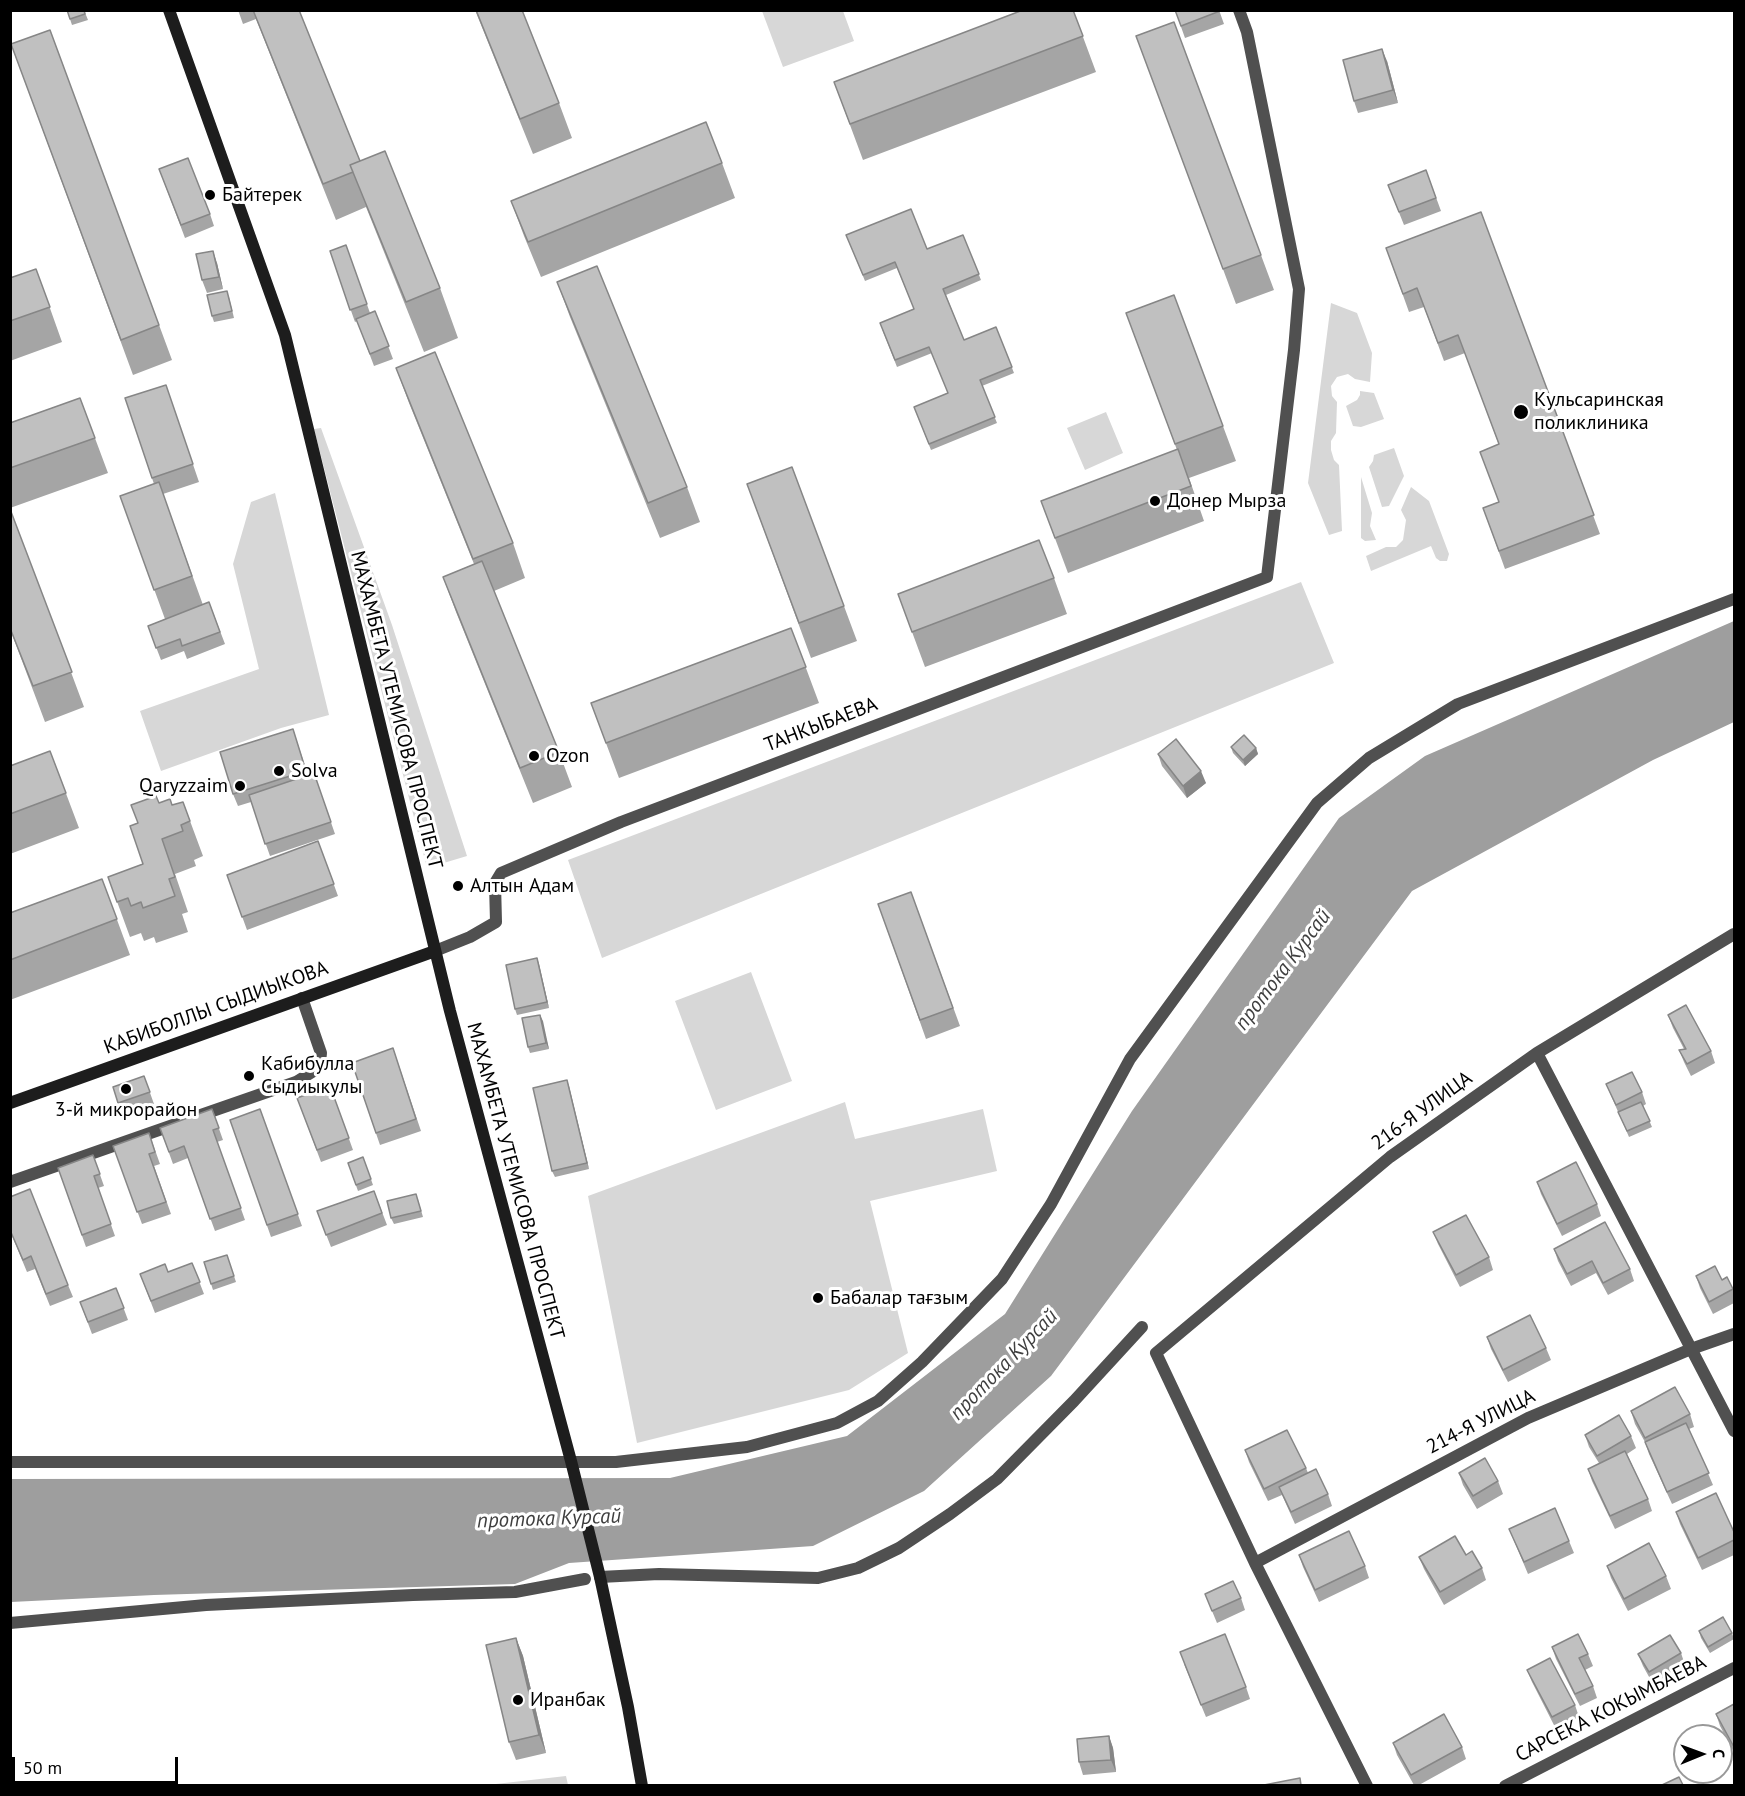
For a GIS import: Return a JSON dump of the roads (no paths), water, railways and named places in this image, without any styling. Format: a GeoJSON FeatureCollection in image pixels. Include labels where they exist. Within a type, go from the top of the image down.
{"type":"FeatureCollection","features":[{"type":"Feature","properties":{"kind":"street","name":"МАХАМБЕТА УТЕМИСОВА ПРОСПЕКТ"},"geometry":{"type":"LineString","coordinates":[[169,10],[285,335],[450,1011],[600,1577],[642,1785]]}},
{"type":"Feature","properties":{"kind":"street","name":"ТАНКЫБАЕВА"},"geometry":{"type":"LineString","coordinates":[[435,951],[470,937],[496,922],[495,883],[501,873],[621,822],[1267,577],[1299,289],[1247,32],[1239,10]]}},
{"type":"Feature","properties":{"kind":"street"},"geometry":{"type":"LineString","coordinates":[[10,1462],[635,1460],[747,1447],[837,1423],[878,1401],[922,1362],[1002,1279],[1051,1204],[1130,1059],[1317,803],[1369,758],[1458,704],[1734,599]]}},
{"type":"Feature","properties":{"kind":"street","name":"216-Я УЛИЦА"},"geometry":{"type":"LineString","coordinates":[[1255,1563],[1156,1353],[1390,1156],[1537,1053],[1734,934]]}},
{"type":"Feature","properties":{"kind":"street","name":"КАБИБОЛЛЫ СЫДИЫКОВА"},"geometry":{"type":"LineString","coordinates":[[10,1103],[435,951]]}},
{"type":"Feature","properties":{"kind":"street"},"geometry":{"type":"LineString","coordinates":[[10,1182],[309,1076],[320,1062],[321,1053],[302,998]]}},
{"type":"Feature","properties":{"kind":"street"},"geometry":{"type":"LineString","coordinates":[[1537,1053],[1734,1431]]}},
{"type":"Feature","properties":{"kind":"street"},"geometry":{"type":"LineString","coordinates":[[600,1577],[659,1574],[818,1578],[858,1568],[899,1548],[997,1479],[1074,1401],[1142,1327]]}},
{"type":"Feature","properties":{"kind":"street","name":"214-Я УЛИЦА"},"geometry":{"type":"LineString","coordinates":[[1255,1563],[1528,1418],[1691,1349],[1734,1334]]}},
{"type":"Feature","properties":{"kind":"street"},"geometry":{"type":"LineString","coordinates":[[1255,1563],[1367,1785]]}},
{"type":"Feature","properties":{"kind":"street"},"geometry":{"type":"LineString","coordinates":[[10,1623],[206,1605],[515,1592],[585,1579]]}},
{"type":"Feature","properties":{"kind":"street","name":"САРСЕКА КОКЫМБАЕВА"},"geometry":{"type":"LineString","coordinates":[[1504,1785],[1734,1668]]}},
{"type":"Feature","properties":{"kind":"water","name":"протока Курсай"},"geometry":{"type":"Polygon","coordinates":[[[1734,621],[1734,722],[1653,760],[1412,891],[1051,1376],[924,1491],[813,1546],[569,1563],[515,1584],[154,1595],[11,1602],[11,1479],[670,1478],[847,1436],[1005,1314],[1132,1111],[1339,818],[1425,756],[1734,621]]]}},
{"type":"Feature","properties":{"kind":"place","name":"Байтерек"},"geometry":{"type":"Point","coordinates":[210,195]}},
{"type":"Feature","properties":{"kind":"place","name":"Кульсаринская поликлиника"},"geometry":{"type":"Point","coordinates":[1521,412]}},
{"type":"Feature","properties":{"kind":"place","name":"Донер Мырза"},"geometry":{"type":"Point","coordinates":[1155,501]}},
{"type":"Feature","properties":{"kind":"place","name":"Ozon"},"geometry":{"type":"Point","coordinates":[534,756]}},
{"type":"Feature","properties":{"kind":"place","name":"Solva"},"geometry":{"type":"Point","coordinates":[279,771]}},
{"type":"Feature","properties":{"kind":"place","name":"Qaryzzaim"},"geometry":{"type":"Point","coordinates":[240,786]}},
{"type":"Feature","properties":{"kind":"place","name":"Алтын Адам"},"geometry":{"type":"Point","coordinates":[458,886]}},
{"type":"Feature","properties":{"kind":"place","name":"Кабибулла Сыдиыкулы"},"geometry":{"type":"Point","coordinates":[249,1076]}},
{"type":"Feature","properties":{"kind":"place","name":"3-й микрорайон"},"geometry":{"type":"Point","coordinates":[126,1089]}},
{"type":"Feature","properties":{"kind":"place","name":"Бабалар тағзым"},"geometry":{"type":"Point","coordinates":[818,1298]}},
{"type":"Feature","properties":{"kind":"place","name":"Иранбак"},"geometry":{"type":"Point","coordinates":[518,1700]}}]}
